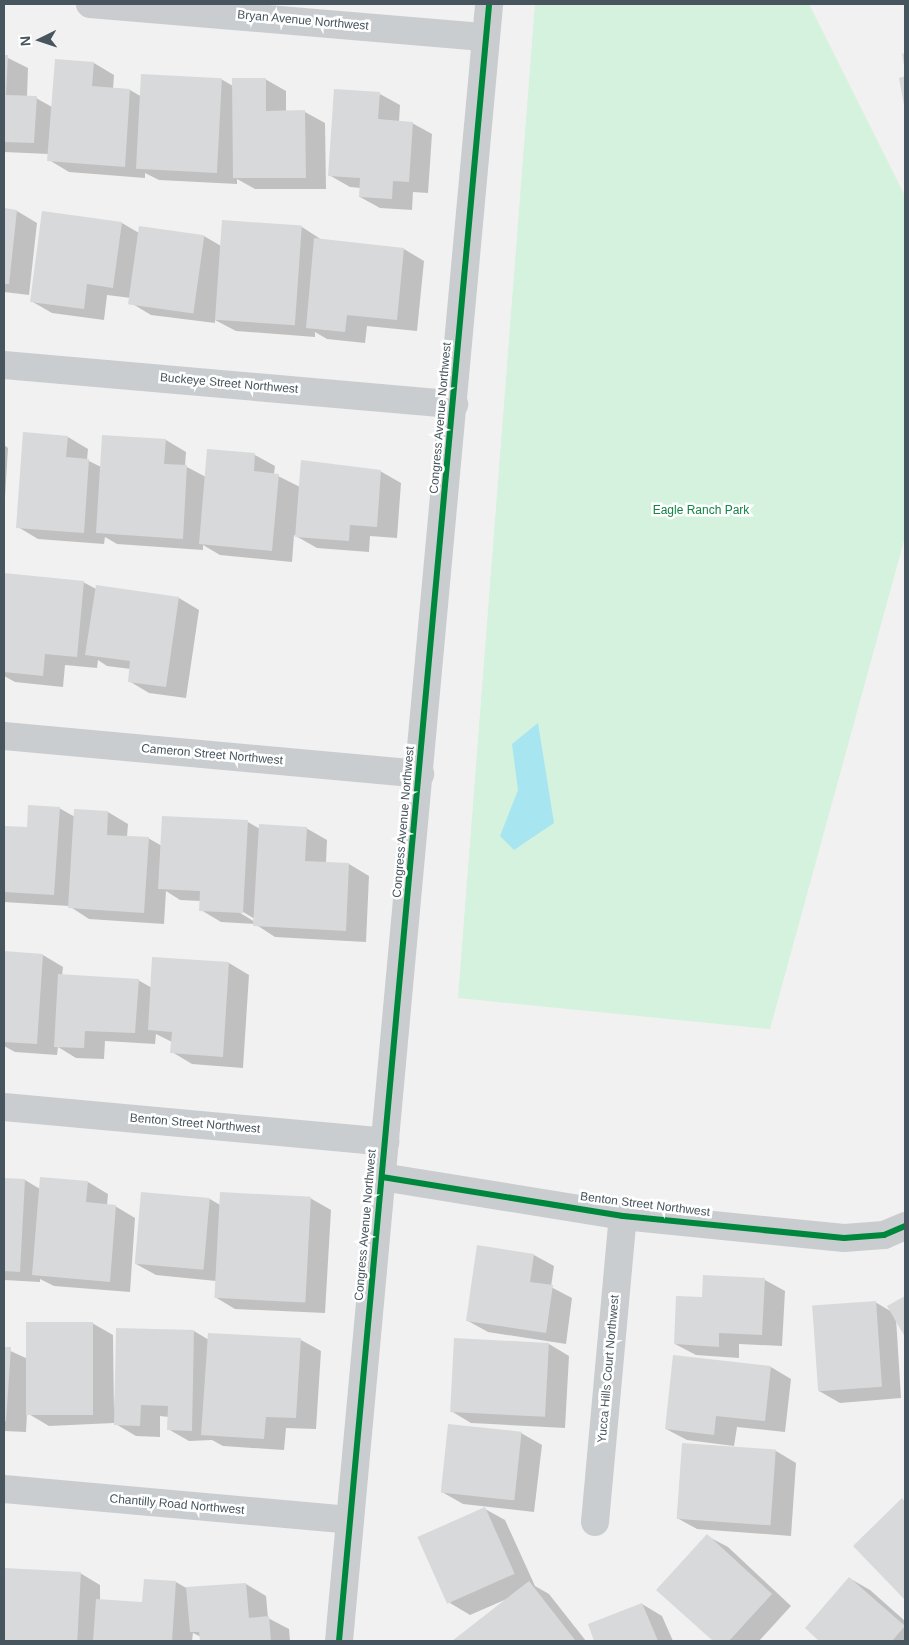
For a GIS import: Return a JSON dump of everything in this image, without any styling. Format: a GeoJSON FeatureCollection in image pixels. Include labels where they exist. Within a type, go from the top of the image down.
{"type":"FeatureCollection","features":[{"type":"Feature","properties":{"kind":"street","name":"Bryan Avenue Northwest"},"geometry":{"type":"LineString","coordinates":[[90,4],[486,37]]}},
{"type":"Feature","properties":{"kind":"street","name":"Congress Avenue Northwest"},"geometry":{"type":"LineString","coordinates":[[339,1641],[454,404],[489,4]]}},
{"type":"Feature","properties":{"kind":"street","name":"Buckeye Street Northwest"},"geometry":{"type":"LineString","coordinates":[[4,365],[454,404]]}},
{"type":"Feature","properties":{"kind":"street","name":"Cameron Street Northwest"},"geometry":{"type":"LineString","coordinates":[[4,736],[420,774]]}},
{"type":"Feature","properties":{"kind":"street","name":"Benton Street Northwest"},"geometry":{"type":"LineString","coordinates":[[4,1107],[385,1142]]}},
{"type":"Feature","properties":{"kind":"street","name":"Benton Street Northwest"},"geometry":{"type":"LineString","coordinates":[[382,1177],[622,1216],[844,1238],[884,1235],[905,1226]]}},
{"type":"Feature","properties":{"kind":"street","name":"Yucca Hills Court Northwest"},"geometry":{"type":"LineString","coordinates":[[595,1522],[622,1216]]}},
{"type":"Feature","properties":{"kind":"street","name":"Chantilly Road Northwest"},"geometry":{"type":"LineString","coordinates":[[4,1489],[350,1520]]}},
{"type":"Feature","properties":{"kind":"green space","name":"Eagle Ranch Park"},"geometry":{"type":"Polygon","coordinates":[[[535,4],[809,4],[905,196],[905,537],[770,1029],[458,998],[535,4]]]}},
{"type":"Feature","properties":{"kind":"water"},"geometry":{"type":"Polygon","coordinates":[[[538,723],[554,823],[514,850],[500,836],[518,790],[512,744],[538,723]]]}},
{"type":"Feature","properties":{"kind":"building"},"geometry":{"type":"Polygon","coordinates":[[[905,53],[905,66],[904,66],[902,54],[905,53]]]}},
{"type":"Feature","properties":{"kind":"building"},"geometry":{"type":"Polygon","coordinates":[[[4,55],[8,55],[6,95],[37,96],[34,143],[4,142],[4,55]]]}},
{"type":"Feature","properties":{"kind":"building"},"geometry":{"type":"Polygon","coordinates":[[[55,59],[94,62],[92,86],[130,89],[125,167],[47,161],[55,59]]]}},
{"type":"Feature","properties":{"kind":"building"},"geometry":{"type":"Polygon","coordinates":[[[141,74],[222,78],[217,173],[136,169],[141,74]]]}},
{"type":"Feature","properties":{"kind":"building"},"geometry":{"type":"Polygon","coordinates":[[[905,76],[905,105],[904,105],[899,78],[905,76]]]}},
{"type":"Feature","properties":{"kind":"building"},"geometry":{"type":"Polygon","coordinates":[[[232,78],[266,78],[266,111],[305,110],[306,178],[233,178],[232,78]]]}},
{"type":"Feature","properties":{"kind":"building"},"geometry":{"type":"Polygon","coordinates":[[[334,89],[380,92],[378,119],[413,122],[409,182],[393,181],[392,199],[359,197],[360,178],[328,176],[334,89]]]}},
{"type":"Feature","properties":{"kind":"building"},"geometry":{"type":"Polygon","coordinates":[[[4,208],[17,210],[9,284],[4,284],[4,208]]]}},
{"type":"Feature","properties":{"kind":"building"},"geometry":{"type":"Polygon","coordinates":[[[42,211],[122,222],[113,288],[87,284],[84,309],[30,302],[42,211]]]}},
{"type":"Feature","properties":{"kind":"building"},"geometry":{"type":"Polygon","coordinates":[[[222,220],[302,226],[295,325],[215,320],[222,220]]]}},
{"type":"Feature","properties":{"kind":"building"},"geometry":{"type":"Polygon","coordinates":[[[139,226],[204,235],[193,313],[128,304],[139,226]]]}},
{"type":"Feature","properties":{"kind":"building"},"geometry":{"type":"Polygon","coordinates":[[[314,238],[404,248],[397,320],[347,315],[345,332],[306,328],[314,238]]]}},
{"type":"Feature","properties":{"kind":"building"},"geometry":{"type":"Polygon","coordinates":[[[23,432],[68,436],[66,457],[89,459],[84,533],[16,528],[23,432]]]}},
{"type":"Feature","properties":{"kind":"building"},"geometry":{"type":"Polygon","coordinates":[[[102,435],[166,439],[164,464],[187,465],[183,539],[96,533],[102,435]]]}},
{"type":"Feature","properties":{"kind":"building"},"geometry":{"type":"Polygon","coordinates":[[[207,449],[255,453],[254,471],[279,474],[272,551],[199,544],[207,449]]]}},
{"type":"Feature","properties":{"kind":"building"},"geometry":{"type":"Polygon","coordinates":[[[301,460],[381,470],[377,527],[350,525],[349,541],[295,537],[301,460]]]}},
{"type":"Feature","properties":{"kind":"building"},"geometry":{"type":"Polygon","coordinates":[[[4,573],[84,581],[77,657],[45,654],[43,676],[4,672],[4,573]]]}},
{"type":"Feature","properties":{"kind":"building"},"geometry":{"type":"Polygon","coordinates":[[[96,585],[179,597],[166,687],[128,682],[130,661],[85,655],[96,585]]]}},
{"type":"Feature","properties":{"kind":"building"},"geometry":{"type":"Polygon","coordinates":[[[28,805],[60,807],[54,895],[4,892],[4,826],[27,827],[28,805]]]}},
{"type":"Feature","properties":{"kind":"building"},"geometry":{"type":"Polygon","coordinates":[[[74,809],[108,811],[107,835],[149,837],[144,913],[68,908],[74,809]]]}},
{"type":"Feature","properties":{"kind":"building"},"geometry":{"type":"Polygon","coordinates":[[[162,816],[248,820],[243,913],[199,911],[200,891],[158,889],[162,816]]]}},
{"type":"Feature","properties":{"kind":"building"},"geometry":{"type":"Polygon","coordinates":[[[259,824],[307,827],[305,861],[349,863],[346,931],[253,926],[259,824]]]}},
{"type":"Feature","properties":{"kind":"building"},"geometry":{"type":"Polygon","coordinates":[[[4,951],[43,954],[37,1044],[4,1042],[4,951]]]}},
{"type":"Feature","properties":{"kind":"building"},"geometry":{"type":"Polygon","coordinates":[[[152,957],[229,962],[223,1057],[170,1053],[172,1032],[148,1030],[152,957]]]}},
{"type":"Feature","properties":{"kind":"building"},"geometry":{"type":"Polygon","coordinates":[[[58,974],[139,979],[135,1033],[85,1031],[84,1048],[54,1047],[58,974]]]}},
{"type":"Feature","properties":{"kind":"building"},"geometry":{"type":"Polygon","coordinates":[[[40,1177],[88,1181],[86,1202],[116,1205],[110,1282],[32,1275],[40,1177]]]}},
{"type":"Feature","properties":{"kind":"building"},"geometry":{"type":"Polygon","coordinates":[[[4,1178],[25,1179],[20,1272],[4,1271],[4,1178]]]}},
{"type":"Feature","properties":{"kind":"building"},"geometry":{"type":"Polygon","coordinates":[[[141,1192],[210,1198],[203,1270],[135,1264],[141,1192]]]}},
{"type":"Feature","properties":{"kind":"building"},"geometry":{"type":"Polygon","coordinates":[[[220,1192],[311,1197],[305,1303],[214,1298],[220,1192]]]}},
{"type":"Feature","properties":{"kind":"building"},"geometry":{"type":"Polygon","coordinates":[[[477,1245],[534,1254],[530,1282],[553,1285],[546,1333],[466,1321],[477,1245]]]}},
{"type":"Feature","properties":{"kind":"building"},"geometry":{"type":"Polygon","coordinates":[[[703,1275],[765,1278],[762,1335],[719,1333],[719,1347],[674,1344],[676,1296],[702,1297],[703,1275]]]}},
{"type":"Feature","properties":{"kind":"building"},"geometry":{"type":"Polygon","coordinates":[[[905,1296],[905,1337],[887,1306],[905,1296]]]}},
{"type":"Feature","properties":{"kind":"building"},"geometry":{"type":"Polygon","coordinates":[[[876,1301],[882,1387],[818,1391],[812,1305],[876,1301]]]}},
{"type":"Feature","properties":{"kind":"building"},"geometry":{"type":"Polygon","coordinates":[[[26,1322],[93,1322],[93,1415],[26,1415],[26,1322]]]}},
{"type":"Feature","properties":{"kind":"building"},"geometry":{"type":"Polygon","coordinates":[[[116,1328],[194,1330],[192,1431],[167,1430],[168,1406],[141,1405],[140,1426],[114,1425],[116,1328]]]}},
{"type":"Feature","properties":{"kind":"building"},"geometry":{"type":"Polygon","coordinates":[[[208,1333],[301,1338],[296,1418],[266,1417],[264,1439],[201,1435],[208,1333]]]}},
{"type":"Feature","properties":{"kind":"building"},"geometry":{"type":"Polygon","coordinates":[[[454,1338],[549,1343],[545,1417],[450,1412],[454,1338]]]}},
{"type":"Feature","properties":{"kind":"building"},"geometry":{"type":"Polygon","coordinates":[[[4,1347],[11,1347],[6,1421],[4,1421],[4,1347]]]}},
{"type":"Feature","properties":{"kind":"building"},"geometry":{"type":"Polygon","coordinates":[[[673,1355],[771,1366],[765,1421],[716,1416],[714,1435],[665,1429],[673,1355]]]}},
{"type":"Feature","properties":{"kind":"building"},"geometry":{"type":"Polygon","coordinates":[[[448,1424],[522,1432],[514,1500],[441,1493],[448,1424]]]}},
{"type":"Feature","properties":{"kind":"building"},"geometry":{"type":"Polygon","coordinates":[[[682,1443],[776,1450],[770,1525],[677,1519],[682,1443]]]}},
{"type":"Feature","properties":{"kind":"building"},"geometry":{"type":"Polygon","coordinates":[[[902,1498],[905,1502],[905,1600],[853,1546],[902,1498]]]}},
{"type":"Feature","properties":{"kind":"building"},"geometry":{"type":"Polygon","coordinates":[[[485,1507],[515,1574],[447,1604],[417,1537],[485,1507]]]}},
{"type":"Feature","properties":{"kind":"building"},"geometry":{"type":"Polygon","coordinates":[[[707,1534],[772,1594],[729,1641],[713,1641],[656,1590],[707,1534]]]}},
{"type":"Feature","properties":{"kind":"building"},"geometry":{"type":"Polygon","coordinates":[[[4,1568],[81,1572],[77,1641],[4,1641],[4,1568]]]}},
{"type":"Feature","properties":{"kind":"building"},"geometry":{"type":"Polygon","coordinates":[[[849,1577],[905,1626],[892,1641],[819,1641],[805,1628],[849,1577]]]}},
{"type":"Feature","properties":{"kind":"building"},"geometry":{"type":"Polygon","coordinates":[[[144,1579],[176,1581],[172,1641],[93,1641],[96,1599],[142,1602],[144,1579]]]}},
{"type":"Feature","properties":{"kind":"building"},"geometry":{"type":"Polygon","coordinates":[[[529,1581],[575,1640],[452,1641],[529,1581]]]}},
{"type":"Feature","properties":{"kind":"building"},"geometry":{"type":"Polygon","coordinates":[[[246,1583],[249,1618],[269,1616],[271,1641],[200,1641],[199,1632],[190,1632],[186,1587],[246,1583]]]}},
{"type":"Feature","properties":{"kind":"building"},"geometry":{"type":"Polygon","coordinates":[[[642,1603],[658,1641],[594,1641],[588,1624],[642,1603]]]}},
{"type":"Feature","properties":{"kind":"cycle path"},"geometry":{"type":"LineString","coordinates":[[339,1641],[489,4]]}},
{"type":"Feature","properties":{"kind":"cycle path"},"geometry":{"type":"LineString","coordinates":[[382,1177],[623,1216],[844,1238],[884,1235],[905,1226]]}}]}
